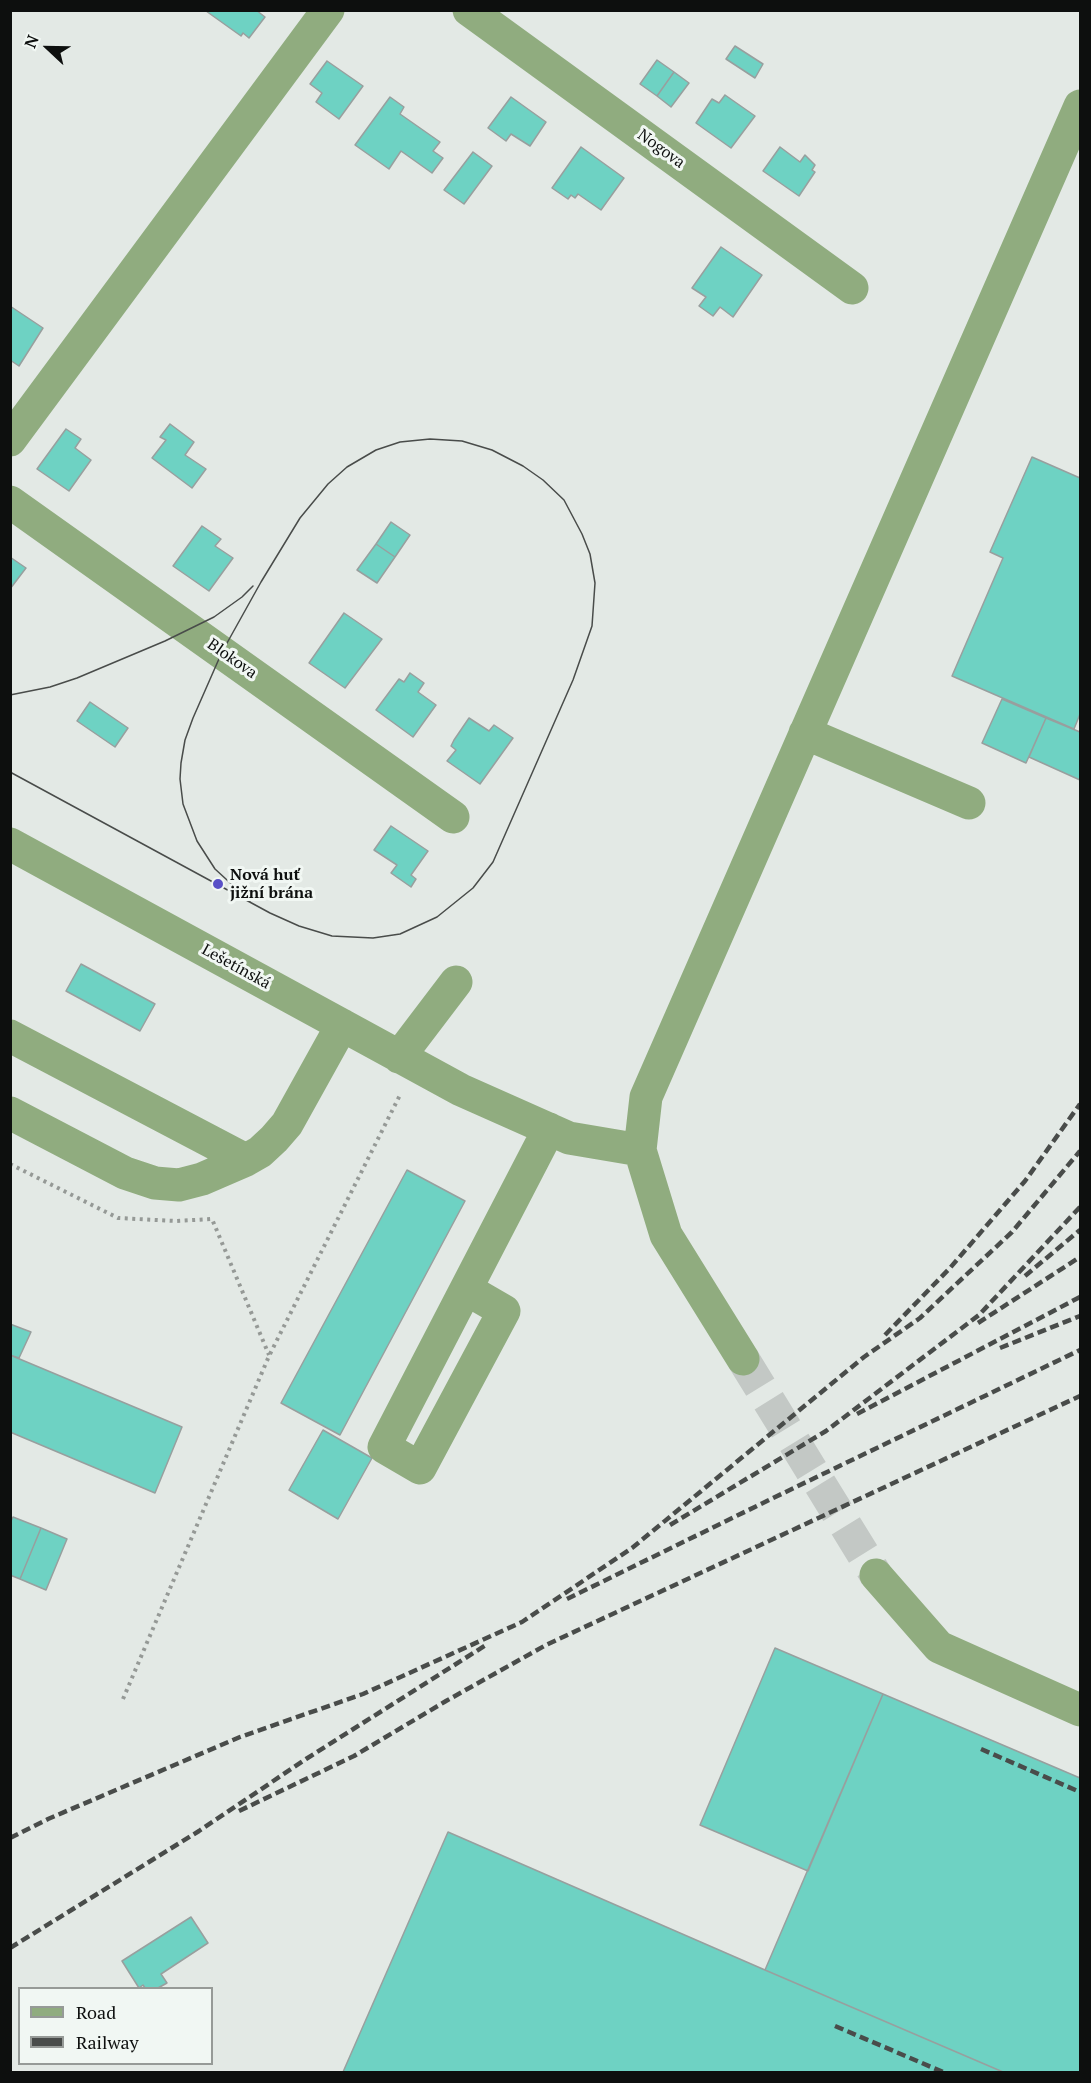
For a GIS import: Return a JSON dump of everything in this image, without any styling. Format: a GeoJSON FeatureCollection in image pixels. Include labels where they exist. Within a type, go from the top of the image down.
{"type":"FeatureCollection","features":[{"type":"Feature","properties":{"kind":"street"},"geometry":{"type":"LineString","coordinates":[[10,440],[328,10]]}},
{"type":"Feature","properties":{"kind":"street","name":"Nogova"},"geometry":{"type":"LineString","coordinates":[[469,10],[852,288]]}},
{"type":"Feature","properties":{"kind":"street"},"geometry":{"type":"LineString","coordinates":[[743,1359],[666,1235],[640,1150],[646,1097],[1080,106]]}},
{"type":"Feature","properties":{"kind":"street","name":"Blokova"},"geometry":{"type":"LineString","coordinates":[[10,501],[453,817]]}},
{"type":"Feature","properties":{"kind":"street"},"geometry":{"type":"LineString","coordinates":[[805,733],[969,803]]}},
{"type":"Feature","properties":{"kind":"street","name":"Lešetínská"},"geometry":{"type":"LineString","coordinates":[[10,843],[461,1090],[569,1138],[640,1150]]}},
{"type":"Feature","properties":{"kind":"street"},"geometry":{"type":"LineString","coordinates":[[407,1061],[456,981]]}},
{"type":"Feature","properties":{"kind":"street"},"geometry":{"type":"LineString","coordinates":[[10,1113],[125,1173],[156,1183],[179,1185],[202,1179],[246,1160],[267,1146],[287,1124],[342,1025]]}},
{"type":"Feature","properties":{"kind":"street"},"geometry":{"type":"LineString","coordinates":[[10,1036],[246,1160]]}},
{"type":"Feature","properties":{"kind":"street"},"geometry":{"type":"LineString","coordinates":[[466,1289],[504,1311],[420,1468],[384,1448],[466,1289],[549,1129]]}},
{"type":"Feature","properties":{"kind":"street"},"geometry":{"type":"LineString","coordinates":[[876,1575],[939,1647],[1080,1710]]}},
{"type":"Feature","properties":{"kind":"path"},"geometry":{"type":"LineString","coordinates":[[123,1699],[269,1356],[407,1061]]}},
{"type":"Feature","properties":{"kind":"path"},"geometry":{"type":"LineString","coordinates":[[10,1164],[118,1218],[176,1221],[212,1219],[269,1356]]}},
{"type":"Feature","properties":{"kind":"building"},"geometry":{"type":"Polygon","coordinates":[[[256,10],[265,17],[249,38],[243,33],[241,36],[206,11],[256,10]]]}},
{"type":"Feature","properties":{"kind":"building"},"geometry":{"type":"Polygon","coordinates":[[[735,46],[763,64],[755,78],[726,59],[735,46]]]}},
{"type":"Feature","properties":{"kind":"building"},"geometry":{"type":"Polygon","coordinates":[[[657,60],[674,72],[657,96],[640,84],[657,60]]]}},
{"type":"Feature","properties":{"kind":"building"},"geometry":{"type":"Polygon","coordinates":[[[327,61],[363,86],[339,119],[316,102],[322,93],[310,84],[327,61]]]}},
{"type":"Feature","properties":{"kind":"building"},"geometry":{"type":"Polygon","coordinates":[[[674,72],[689,83],[671,107],[657,96],[674,72]]]}},
{"type":"Feature","properties":{"kind":"building"},"geometry":{"type":"Polygon","coordinates":[[[725,95],[755,116],[731,148],[696,123],[712,99],[719,103],[725,95]]]}},
{"type":"Feature","properties":{"kind":"building"},"geometry":{"type":"Polygon","coordinates":[[[390,97],[404,107],[400,114],[440,142],[433,151],[443,158],[432,173],[401,151],[389,169],[355,145],[390,97]]]}},
{"type":"Feature","properties":{"kind":"building"},"geometry":{"type":"Polygon","coordinates":[[[511,97],[546,122],[530,146],[511,134],[506,141],[488,128],[511,97]]]}},
{"type":"Feature","properties":{"kind":"building"},"geometry":{"type":"Polygon","coordinates":[[[581,147],[624,178],[601,210],[578,194],[575,198],[571,195],[568,199],[552,188],[581,147]]]}},
{"type":"Feature","properties":{"kind":"building"},"geometry":{"type":"Polygon","coordinates":[[[780,147],[800,162],[805,155],[815,165],[812,170],[815,172],[799,196],[763,171],[780,147]]]}},
{"type":"Feature","properties":{"kind":"building"},"geometry":{"type":"Polygon","coordinates":[[[473,152],[492,166],[464,204],[444,190],[473,152]]]}},
{"type":"Feature","properties":{"kind":"building"},"geometry":{"type":"Polygon","coordinates":[[[721,247],[762,275],[733,317],[720,307],[713,316],[699,306],[706,297],[692,288],[721,247]]]}},
{"type":"Feature","properties":{"kind":"building"},"geometry":{"type":"Polygon","coordinates":[[[10,306],[43,328],[19,366],[10,360],[10,306]]]}},
{"type":"Feature","properties":{"kind":"building"},"geometry":{"type":"Polygon","coordinates":[[[170,424],[194,442],[185,455],[206,469],[192,488],[152,458],[166,440],[160,437],[170,424]]]}},
{"type":"Feature","properties":{"kind":"building"},"geometry":{"type":"Polygon","coordinates":[[[66,429],[81,439],[75,448],[91,460],[69,491],[37,469],[66,429]]]}},
{"type":"Feature","properties":{"kind":"building"},"geometry":{"type":"Polygon","coordinates":[[[1032,457],[1080,478],[1080,714],[1074,729],[952,676],[1003,558],[990,552],[1032,457]]]}},
{"type":"Feature","properties":{"kind":"building"},"geometry":{"type":"Polygon","coordinates":[[[391,522],[410,535],[395,557],[376,544],[391,522]]]}},
{"type":"Feature","properties":{"kind":"building"},"geometry":{"type":"Polygon","coordinates":[[[202,526],[221,539],[215,546],[233,558],[209,591],[173,566],[202,526]]]}},
{"type":"Feature","properties":{"kind":"building"},"geometry":{"type":"Polygon","coordinates":[[[376,544],[395,557],[377,583],[357,570],[376,544]]]}},
{"type":"Feature","properties":{"kind":"building"},"geometry":{"type":"Polygon","coordinates":[[[10,557],[26,568],[10,589],[10,557]]]}},
{"type":"Feature","properties":{"kind":"building"},"geometry":{"type":"Polygon","coordinates":[[[344,613],[382,639],[345,688],[309,663],[344,613]]]}},
{"type":"Feature","properties":{"kind":"building"},"geometry":{"type":"Polygon","coordinates":[[[410,673],[424,683],[418,692],[436,705],[413,737],[376,710],[399,679],[404,682],[410,673]]]}},
{"type":"Feature","properties":{"kind":"building"},"geometry":{"type":"Polygon","coordinates":[[[1002,699],[1046,718],[1026,763],[982,743],[1002,699]]]}},
{"type":"Feature","properties":{"kind":"building"},"geometry":{"type":"Polygon","coordinates":[[[90,702],[128,728],[115,747],[77,721],[90,702]]]}},
{"type":"Feature","properties":{"kind":"building"},"geometry":{"type":"Polygon","coordinates":[[[469,718],[489,731],[494,725],[513,738],[480,784],[447,761],[456,750],[451,746],[454,740],[469,718]]]}},
{"type":"Feature","properties":{"kind":"building"},"geometry":{"type":"Polygon","coordinates":[[[1046,718],[1080,732],[1080,780],[1029,757],[1046,718]]]}},
{"type":"Feature","properties":{"kind":"building"},"geometry":{"type":"Polygon","coordinates":[[[391,826],[428,851],[411,875],[416,879],[411,887],[391,873],[397,865],[374,850],[391,826]]]}},
{"type":"Feature","properties":{"kind":"building"},"geometry":{"type":"Polygon","coordinates":[[[81,964],[155,1004],[140,1031],[66,991],[81,964]]]}},
{"type":"Feature","properties":{"kind":"building"},"geometry":{"type":"Polygon","coordinates":[[[407,1170],[465,1201],[340,1435],[281,1403],[407,1170]]]}},
{"type":"Feature","properties":{"kind":"building"},"geometry":{"type":"Polygon","coordinates":[[[10,1324],[31,1332],[19,1358],[10,1355],[10,1324]]]}},
{"type":"Feature","properties":{"kind":"building"},"geometry":{"type":"Polygon","coordinates":[[[10,1355],[182,1427],[155,1493],[10,1432],[10,1355]]]}},
{"type":"Feature","properties":{"kind":"building"},"geometry":{"type":"Polygon","coordinates":[[[323,1430],[372,1458],[338,1519],[289,1490],[323,1430]]]}},
{"type":"Feature","properties":{"kind":"building"},"geometry":{"type":"Polygon","coordinates":[[[13,1517],[41,1528],[20,1579],[10,1575],[10,1523],[13,1517]]]}},
{"type":"Feature","properties":{"kind":"building"},"geometry":{"type":"Polygon","coordinates":[[[41,1528],[67,1539],[46,1590],[20,1579],[41,1528]]]}},
{"type":"Feature","properties":{"kind":"building"},"geometry":{"type":"Polygon","coordinates":[[[775,1648],[883,1694],[808,1871],[700,1825],[775,1648]]]}},
{"type":"Feature","properties":{"kind":"building"},"geometry":{"type":"Polygon","coordinates":[[[883,1694],[1080,1778],[1080,2072],[1003,2072],[765,1970],[883,1694]]]}},
{"type":"Feature","properties":{"kind":"building"},"geometry":{"type":"Polygon","coordinates":[[[448,1832],[765,1970],[1003,2072],[343,2072],[448,1832]]]}},
{"type":"Feature","properties":{"kind":"building"},"geometry":{"type":"Polygon","coordinates":[[[191,1917],[208,1943],[161,1974],[167,1983],[160,1987],[144,1987],[143,1985],[138,1987],[122,1961],[191,1917]]]}},
{"type":"Feature","properties":{"kind":"tunnel"},"geometry":{"type":"LineString","coordinates":[[743,1359],[876,1575]]}},
{"type":"Feature","properties":{"kind":"tram line"},"geometry":{"type":"LineString","coordinates":[[10,772],[270,913],[299,926],[332,936],[373,938],[400,934],[437,917],[473,888],[493,862],[573,680],[592,626],[595,583],[590,554],[582,534],[564,500],[543,480],[523,466],[492,450],[462,441],[430,439],[400,442],[376,450],[347,467],[328,484],[300,518],[222,652],[193,718],[185,740],[181,763],[183,804],[197,841],[215,869],[250,901]]}},
{"type":"Feature","properties":{"kind":"tram line"},"geometry":{"type":"LineString","coordinates":[[10,695],[50,687],[77,678],[165,641],[214,617],[253,586]]}},
{"type":"Feature","properties":{"kind":"railway"},"geometry":{"type":"LineString","coordinates":[[885,1335],[950,1268],[1025,1181],[1080,1104]]}},
{"type":"Feature","properties":{"kind":"railway"},"geometry":{"type":"LineString","coordinates":[[10,1838],[48,1819],[240,1737],[363,1694],[522,1622],[632,1548],[864,1357],[920,1318],[1012,1232],[1080,1151]]}},
{"type":"Feature","properties":{"kind":"railway"},"geometry":{"type":"LineString","coordinates":[[670,1525],[826,1431],[979,1315],[1080,1207]]}},
{"type":"Feature","properties":{"kind":"railway"},"geometry":{"type":"LineString","coordinates":[[1025,1276],[1080,1230]]}},
{"type":"Feature","properties":{"kind":"railway"},"geometry":{"type":"LineString","coordinates":[[978,1323],[1080,1257]]}},
{"type":"Feature","properties":{"kind":"railway"},"geometry":{"type":"LineString","coordinates":[[857,1414],[1080,1297]]}},
{"type":"Feature","properties":{"kind":"railway"},"geometry":{"type":"LineString","coordinates":[[1000,1348],[1080,1316]]}},
{"type":"Feature","properties":{"kind":"railway"},"geometry":{"type":"LineString","coordinates":[[567,1599],[1080,1350]]}},
{"type":"Feature","properties":{"kind":"railway"},"geometry":{"type":"LineString","coordinates":[[239,1811],[354,1756],[546,1645],[1080,1396]]}},
{"type":"Feature","properties":{"kind":"railway"},"geometry":{"type":"LineString","coordinates":[[10,1948],[199,1831],[306,1759],[486,1645]]}},
{"type":"Feature","properties":{"kind":"railway"},"geometry":{"type":"LineString","coordinates":[[981,1749],[1080,1792]]}},
{"type":"Feature","properties":{"kind":"railway"},"geometry":{"type":"LineString","coordinates":[[835,2026],[943,2072]]}},
{"type":"Feature","properties":{"kind":"place","name":"Nová huť jižní brána"},"geometry":{"type":"Point","coordinates":[218,884]}}]}
